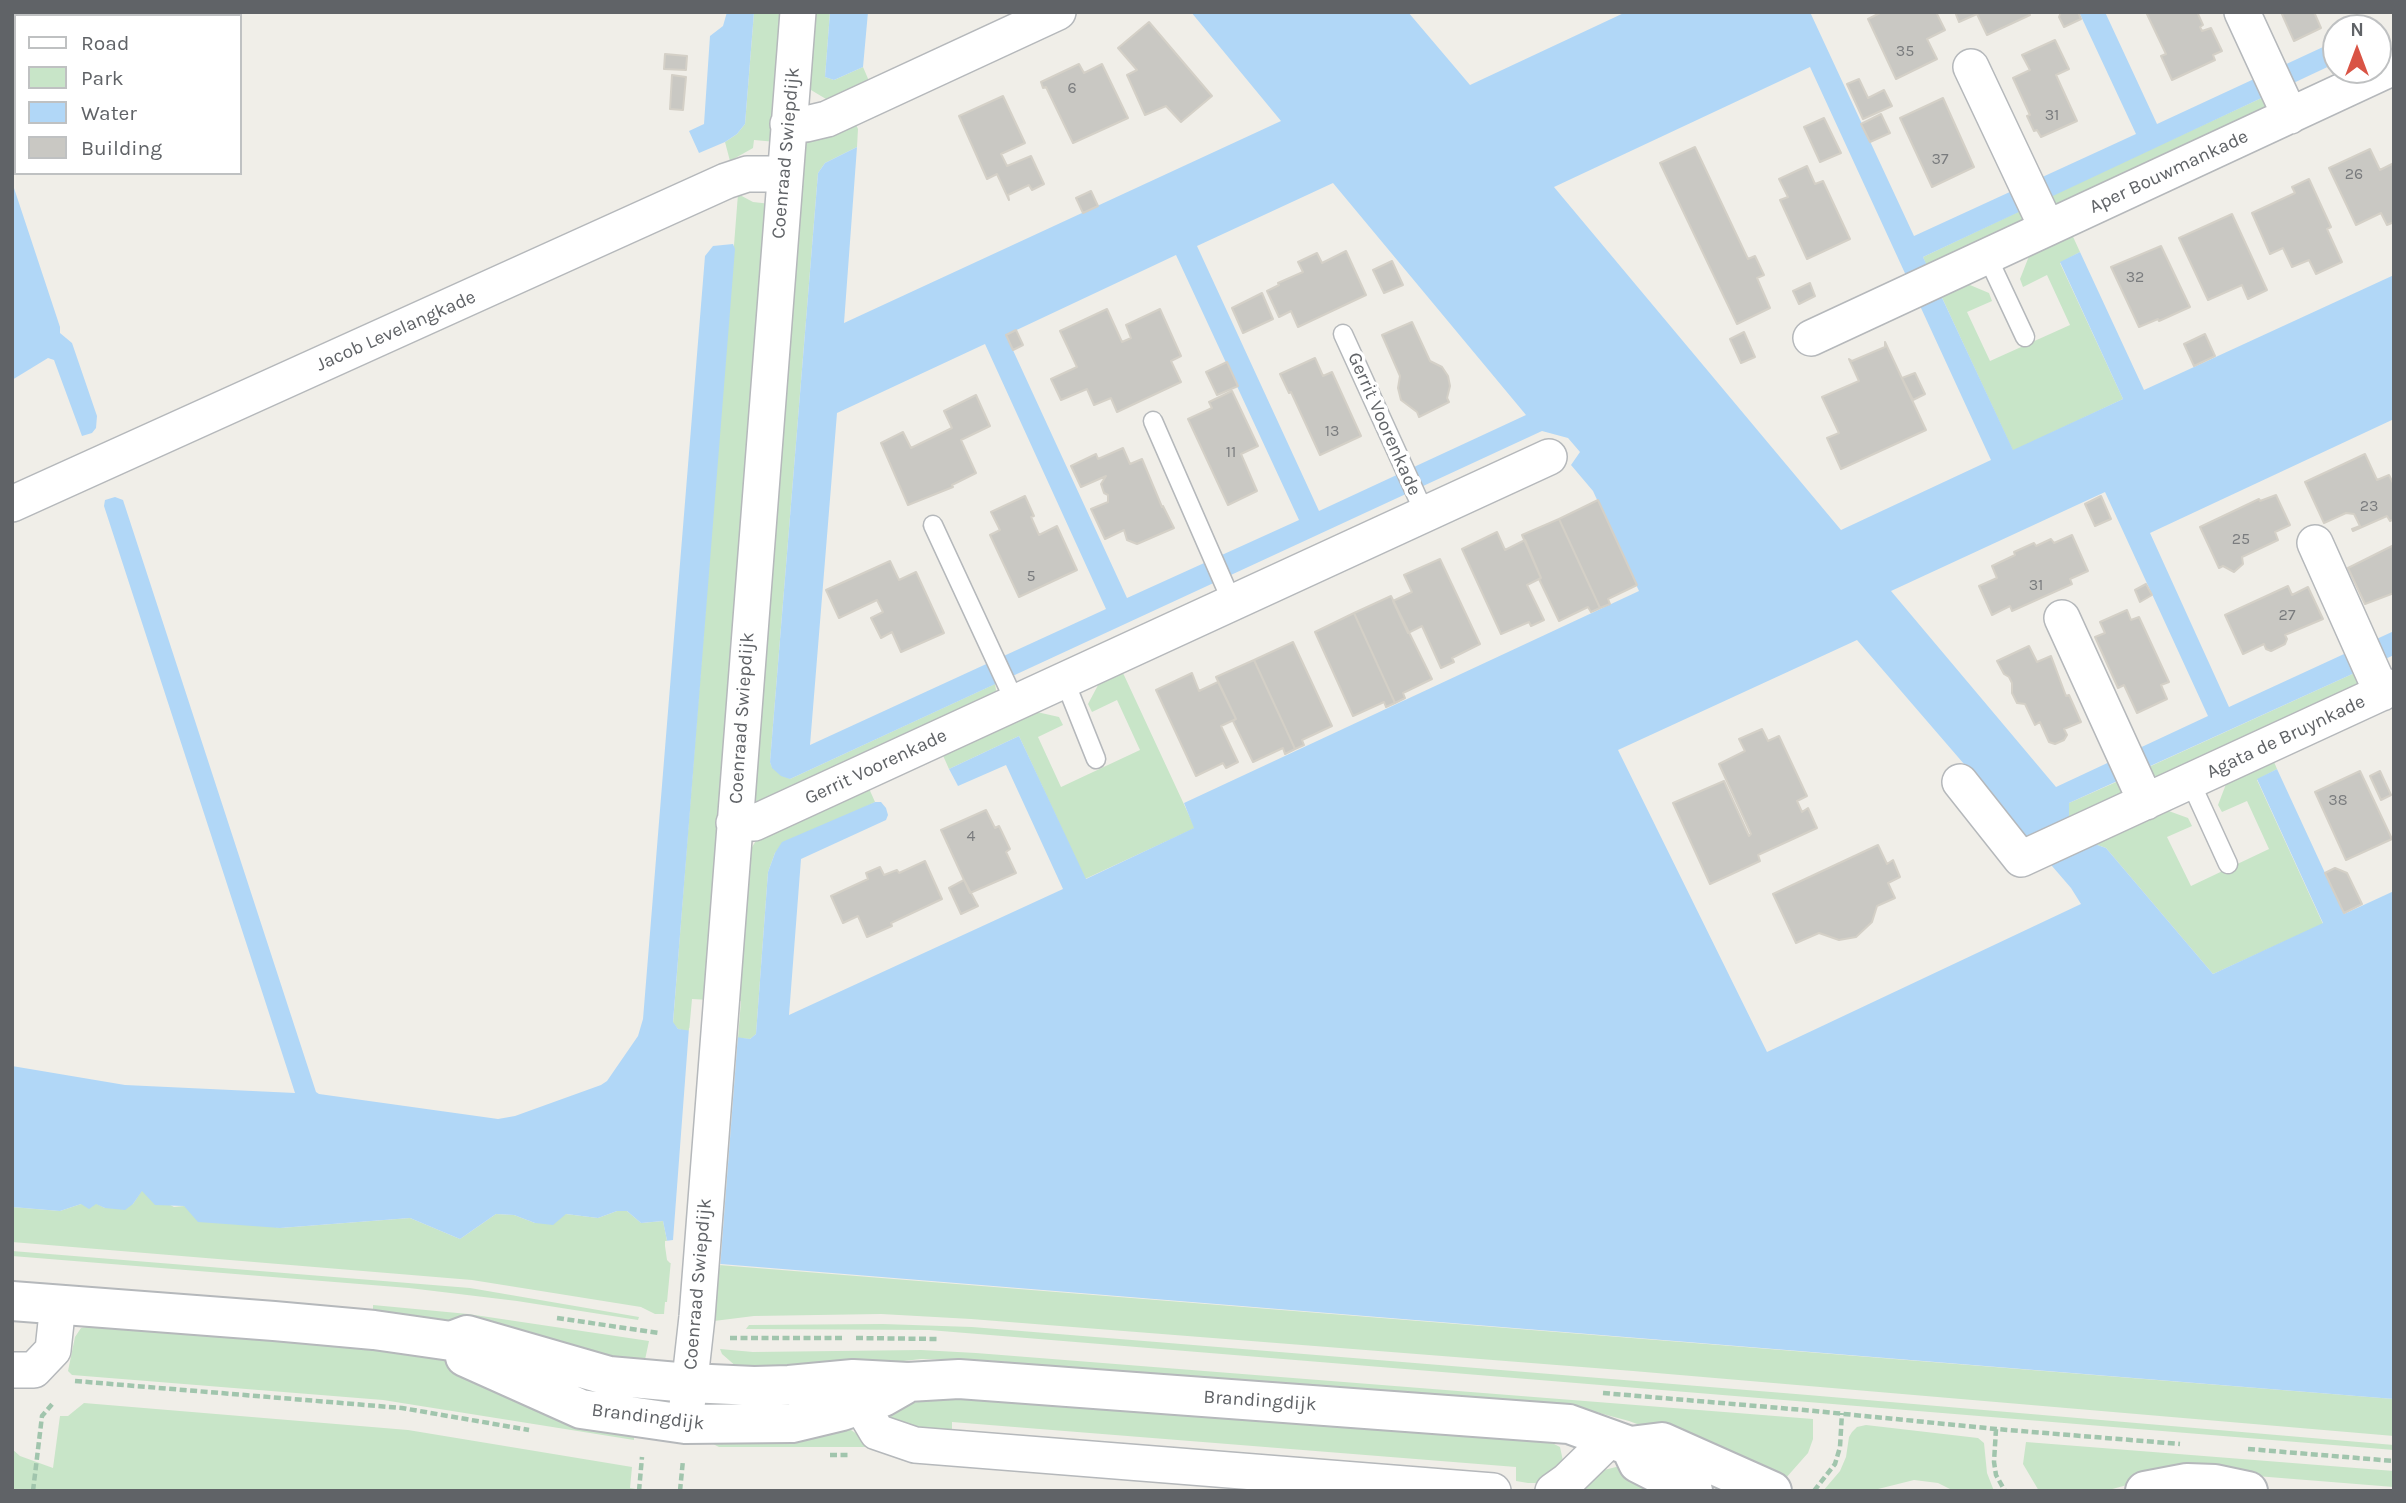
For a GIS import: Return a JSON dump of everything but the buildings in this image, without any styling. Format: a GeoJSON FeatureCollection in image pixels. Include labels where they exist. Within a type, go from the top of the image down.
{"type":"FeatureCollection","features":[{"type":"Feature","properties":{"kind":"street","name":"Coenraad Swiepdijk"},"geometry":{"type":"LineString","coordinates":[[685,1424],[697,1317],[797,12]]}},
{"type":"Feature","properties":{"kind":"street"},"geometry":{"type":"LineString","coordinates":[[788,124],[806,124],[827,119],[1058,12]]}},
{"type":"Feature","properties":{"kind":"street"},"geometry":{"type":"LineString","coordinates":[[2242,12],[2288,110]]}},
{"type":"Feature","properties":{"kind":"street"},"geometry":{"type":"LineString","coordinates":[[1971,67],[2044,222]]}},
{"type":"Feature","properties":{"kind":"street","name":"Aper Bouwmankade"},"geometry":{"type":"LineString","coordinates":[[1811,338],[1987,256],[2044,222],[2288,110],[2394,67]]}},
{"type":"Feature","properties":{"kind":"street","name":"Jacob Levelangkade"},"geometry":{"type":"LineString","coordinates":[[12,504],[726,181],[747,174],[783,174]]}},
{"type":"Feature","properties":{"kind":"street","name":"Gerrit Voorenkade"},"geometry":{"type":"LineString","coordinates":[[734,823],[754,823],[1013,696],[1064,679],[1229,596],[1422,508],[1549,457]]}},
{"type":"Feature","properties":{"kind":"street","name":"Agata de Bruynkade"},"geometry":{"type":"LineString","coordinates":[[1960,782],[2021,859],[2090,827],[2142,794],[2190,780],[2384,686],[2358,639],[2315,543]]}},
{"type":"Feature","properties":{"kind":"street"},"geometry":{"type":"LineString","coordinates":[[2062,618],[2142,794]]}},
{"type":"Feature","properties":{"kind":"street","name":"Brandingdijk"},"geometry":{"type":"LineString","coordinates":[[12,1301],[374,1330],[451,1341],[467,1335],[609,1376],[689,1383],[789,1385],[857,1392]]}},
{"type":"Feature","properties":{"kind":"street"},"geometry":{"type":"LineString","coordinates":[[23,1370],[53,1350],[58,1304]]}},
{"type":"Feature","properties":{"kind":"street","name":"Brandingdijk"},"geometry":{"type":"LineString","coordinates":[[451,1341],[462,1356],[580,1409],[685,1424],[792,1423],[857,1392],[908,1382],[993,1380],[1569,1424],[1620,1442],[1662,1442],[1772,1491]]}},
{"type":"Feature","properties":{"kind":"street"},"geometry":{"type":"LineString","coordinates":[[857,1392],[877,1432],[915,1445],[1493,1491]]}},
{"type":"Feature","properties":{"kind":"street"},"geometry":{"type":"LineString","coordinates":[[1553,1491],[1620,1442]]}},
{"type":"Feature","properties":{"kind":"street","name":"Brandingdijk"},"geometry":{"type":"LineString","coordinates":[[1620,1442],[1638,1463],[1693,1491]]}},
{"type":"Feature","properties":{"kind":"street"},"geometry":{"type":"LineString","coordinates":[[2145,1491],[2174,1484],[2203,1483],[2248,1491]]}},
{"type":"Feature","properties":{"kind":"lane"},"geometry":{"type":"LineString","coordinates":[[1987,256],[2025,337]]}},
{"type":"Feature","properties":{"kind":"lane","name":"Gerrit Voorenkade"},"geometry":{"type":"LineString","coordinates":[[1343,334],[1422,508]]}},
{"type":"Feature","properties":{"kind":"lane"},"geometry":{"type":"LineString","coordinates":[[1153,422],[1229,596]]}},
{"type":"Feature","properties":{"kind":"lane"},"geometry":{"type":"LineString","coordinates":[[933,525],[1013,696]]}},
{"type":"Feature","properties":{"kind":"lane"},"geometry":{"type":"LineString","coordinates":[[1064,679],[1096,759]]}},
{"type":"Feature","properties":{"kind":"lane","name":"Agata de Bruynkade"},"geometry":{"type":"LineString","coordinates":[[2190,780],[2228,863]]}},
{"type":"Feature","properties":{"kind":"path"},"geometry":{"type":"LineString","coordinates":[[23,1370],[72,1381],[402,1408],[533,1430]]}},
{"type":"Feature","properties":{"kind":"path"},"geometry":{"type":"LineString","coordinates":[[33,1491],[42,1416],[57,1399]]}},
{"type":"Feature","properties":{"kind":"path"},"geometry":{"type":"LineString","coordinates":[[1814,1491],[1835,1464],[1840,1447],[1842,1413]]}},
{"type":"Feature","properties":{"kind":"path"},"geometry":{"type":"LineString","coordinates":[[1996,1429],[1994,1462],[1996,1475],[2005,1491]]}},
{"type":"Feature","properties":{"kind":"path"},"geometry":{"type":"LineString","coordinates":[[824,1455],[863,1455],[896,1440]]}},
{"type":"Feature","properties":{"kind":"path"},"geometry":{"type":"LineString","coordinates":[[639,1491],[642,1446]]}},
{"type":"Feature","properties":{"kind":"green space"},"geometry":{"type":"Polygon","coordinates":[[[754,12],[786,12],[776,142],[754,140],[753,148],[730,161],[725,142],[745,124],[754,12]]]}},
{"type":"Feature","properties":{"kind":"green space"},"geometry":{"type":"Polygon","coordinates":[[[806,12],[830,12],[825,77],[834,80],[863,67],[872,88],[831,102],[811,90],[805,82],[806,12]]]}},
{"type":"Feature","properties":{"kind":"green space"},"geometry":{"type":"Polygon","coordinates":[[[2268,95],[2271,111],[2052,213],[2043,199],[2268,95]]]}},
{"type":"Feature","properties":{"kind":"green space"},"geometry":{"type":"Polygon","coordinates":[[[853,118],[858,129],[857,147],[825,163],[818,173],[770,762],[772,767],[790,779],[995,684],[998,701],[765,805],[756,802],[748,792],[803,146],[811,138],[853,118]]]}},
{"type":"Feature","properties":{"kind":"green space"},"geometry":{"type":"Polygon","coordinates":[[[738,194],[753,202],[771,204],[709,1000],[692,999],[689,1032],[678,1029],[673,1023],[738,194]]]}},
{"type":"Feature","properties":{"kind":"green space"},"geometry":{"type":"Polygon","coordinates":[[[2024,209],[2026,225],[1929,272],[1923,257],[2024,209]]]}},
{"type":"Feature","properties":{"kind":"green space"},"geometry":{"type":"Polygon","coordinates":[[[2069,228],[2080,252],[2060,263],[2123,399],[2013,451],[1938,289],[1958,280],[1989,293],[1992,301],[1967,312],[1990,361],[2070,325],[2047,275],[2023,287],[2020,279],[2033,246],[2069,228]]]}},
{"type":"Feature","properties":{"kind":"green space"},"geometry":{"type":"Polygon","coordinates":[[[2361,670],[2364,686],[2152,784],[2140,771],[2361,670]]]}},
{"type":"Feature","properties":{"kind":"green space"},"geometry":{"type":"Polygon","coordinates":[[[1105,672],[1109,679],[1123,673],[1195,828],[1085,879],[1019,736],[949,769],[941,751],[1028,710],[1059,717],[1063,725],[1038,737],[1061,787],[1140,750],[1117,700],[1092,712],[1088,704],[1105,672]]]}},
{"type":"Feature","properties":{"kind":"green space"},"geometry":{"type":"Polygon","coordinates":[[[2270,752],[2277,769],[2257,780],[2323,924],[2213,974],[2106,848],[2086,841],[2155,806],[2188,818],[2192,826],[2167,837],[2191,886],[2269,849],[2247,801],[2222,812],[2218,805],[2231,771],[2270,752]]]}},
{"type":"Feature","properties":{"kind":"green space"},"geometry":{"type":"Polygon","coordinates":[[[2123,779],[2126,796],[2069,819],[2069,803],[2123,779]]]}},
{"type":"Feature","properties":{"kind":"green space"},"geometry":{"type":"Polygon","coordinates":[[[867,784],[875,802],[775,853],[768,872],[756,1034],[750,1039],[738,1038],[741,1001],[734,1000],[749,852],[757,839],[867,784]]]}},
{"type":"Feature","properties":{"kind":"green space"},"geometry":{"type":"Polygon","coordinates":[[[142,1190],[174,1207],[184,1206],[280,1228],[410,1218],[460,1239],[496,1214],[514,1215],[535,1223],[566,1214],[598,1218],[617,1211],[627,1211],[641,1223],[663,1221],[671,1260],[667,1302],[664,1314],[655,1314],[641,1307],[472,1280],[12,1242],[12,1207],[60,1211],[81,1204],[95,1203],[105,1208],[133,1204],[142,1190]]]}},
{"type":"Feature","properties":{"kind":"green space"},"geometry":{"type":"Polygon","coordinates":[[[12,1251],[470,1288],[639,1317],[638,1320],[409,1288],[12,1256],[12,1251]]]}},
{"type":"Feature","properties":{"kind":"green space"},"geometry":{"type":"Polygon","coordinates":[[[719,1265],[2394,1399],[2394,1436],[1633,1371],[971,1319],[881,1314],[754,1316],[714,1321],[719,1265]]]}},
{"type":"Feature","properties":{"kind":"green space"},"geometry":{"type":"Polygon","coordinates":[[[373,1305],[468,1314],[649,1341],[643,1369],[451,1321],[373,1312],[373,1305]]]}},
{"type":"Feature","properties":{"kind":"green space"},"geometry":{"type":"Polygon","coordinates":[[[883,1324],[972,1327],[1808,1395],[2394,1445],[2394,1450],[929,1330],[746,1329],[749,1325],[883,1324]]]}},
{"type":"Feature","properties":{"kind":"green space"},"geometry":{"type":"Polygon","coordinates":[[[81,1328],[372,1348],[446,1358],[634,1430],[634,1440],[383,1400],[72,1375],[68,1371],[75,1337],[81,1328]]]}},
{"type":"Feature","properties":{"kind":"green space"},"geometry":{"type":"Polygon","coordinates":[[[720,1349],[753,1352],[921,1350],[976,1353],[1813,1419],[1813,1439],[1808,1453],[1785,1479],[1629,1421],[1588,1410],[982,1360],[921,1359],[781,1375],[738,1368],[720,1349]]]}},
{"type":"Feature","properties":{"kind":"green space"},"geometry":{"type":"Polygon","coordinates":[[[968,1397],[1550,1442],[1560,1447],[1563,1461],[1538,1483],[1528,1483],[1516,1481],[1516,1467],[952,1422],[952,1434],[901,1432],[881,1410],[909,1403],[968,1397]]]}},
{"type":"Feature","properties":{"kind":"green space"},"geometry":{"type":"Polygon","coordinates":[[[84,1403],[408,1430],[632,1467],[630,1488],[647,1491],[12,1491],[12,1449],[20,1456],[53,1468],[60,1416],[68,1416],[84,1403]]]}},
{"type":"Feature","properties":{"kind":"green space"},"geometry":{"type":"Polygon","coordinates":[[[1866,1425],[1978,1438],[1984,1443],[1987,1473],[1994,1491],[1954,1491],[1938,1483],[1914,1480],[1870,1491],[1823,1491],[1840,1471],[1852,1432],[1857,1427],[1866,1425]]]}},
{"type":"Feature","properties":{"kind":"green space"},"geometry":{"type":"Polygon","coordinates":[[[848,1428],[860,1436],[866,1444],[865,1447],[719,1447],[709,1442],[848,1428]]]}},
{"type":"Feature","properties":{"kind":"green space"},"geometry":{"type":"Polygon","coordinates":[[[2026,1442],[2394,1471],[2394,1487],[2206,1472],[2168,1474],[2105,1491],[2039,1491],[2023,1464],[2026,1442]]]}},
{"type":"Feature","properties":{"kind":"green space"},"geometry":{"type":"Polygon","coordinates":[[[1627,1467],[1674,1491],[1579,1491],[1604,1470],[1627,1467]]]}},
{"type":"Feature","properties":{"kind":"water"},"geometry":{"type":"Polygon","coordinates":[[[727,12],[754,12],[745,124],[725,142],[699,153],[689,131],[704,124],[710,36],[723,26],[727,12]]]}},
{"type":"Feature","properties":{"kind":"water"},"geometry":{"type":"Polygon","coordinates":[[[830,12],[868,12],[863,67],[834,80],[825,77],[830,12]]]}},
{"type":"Feature","properties":{"kind":"water"},"geometry":{"type":"Polygon","coordinates":[[[1191,12],[1408,12],[1470,85],[1626,12],[1810,12],[1914,236],[2136,134],[2079,12],[2105,12],[2157,124],[2322,47],[2322,70],[1923,257],[2013,450],[2123,399],[2060,262],[2080,252],[2144,390],[2394,275],[2394,419],[2150,533],[2229,707],[2394,631],[2394,655],[2069,803],[2069,819],[2086,841],[2106,848],[2213,974],[2323,923],[2257,779],[2277,769],[2344,914],[2394,891],[2394,1399],[671,1260],[663,1221],[641,1223],[627,1211],[617,1211],[598,1218],[566,1214],[553,1225],[535,1223],[514,1215],[496,1214],[460,1239],[410,1218],[280,1228],[198,1222],[184,1206],[155,1205],[142,1191],[125,1210],[96,1204],[89,1209],[81,1204],[60,1211],[12,1207],[12,1066],[125,1085],[295,1093],[104,506],[105,500],[115,497],[123,500],[316,1092],[498,1119],[515,1116],[607,1081],[638,1036],[643,1019],[705,256],[713,246],[733,244],[735,249],[673,1022],[678,1029],[750,1039],[756,1034],[768,872],[782,842],[875,802],[881,802],[886,808],[886,820],[801,859],[789,1015],[1063,889],[1006,765],[958,786],[949,769],[1019,736],[1086,879],[1194,828],[1184,803],[1639,591],[1593,491],[1571,465],[1580,452],[1568,438],[1542,431],[790,779],[781,776],[772,768],[770,762],[818,173],[825,163],[857,147],[844,323],[1281,121],[1191,12]],[[1810,67],[1554,187],[1841,530],[1991,460],[1810,67]],[[1333,183],[1197,246],[1319,511],[1526,415],[1333,183]],[[1176,255],[1006,335],[1127,598],[1299,520],[1176,255]],[[985,344],[837,413],[810,745],[1106,609],[985,344]],[[2105,492],[1891,591],[2056,787],[2208,716],[2105,492]],[[1857,640],[1618,750],[1767,1052],[2081,904],[2071,888],[1857,640]]]}},
{"type":"Feature","properties":{"kind":"water"},"geometry":{"type":"Polygon","coordinates":[[[12,182],[60,333],[72,343],[97,416],[96,428],[92,433],[82,436],[54,360],[48,358],[12,380],[12,182]]]}},
{"type":"Feature","properties":{"kind":"pier"},"geometry":{"type":"Polygon","coordinates":[[[689,1028],[738,1035],[720,1268],[670,1263],[665,1246],[665,1241],[673,1240],[689,1028]]]}}]}
